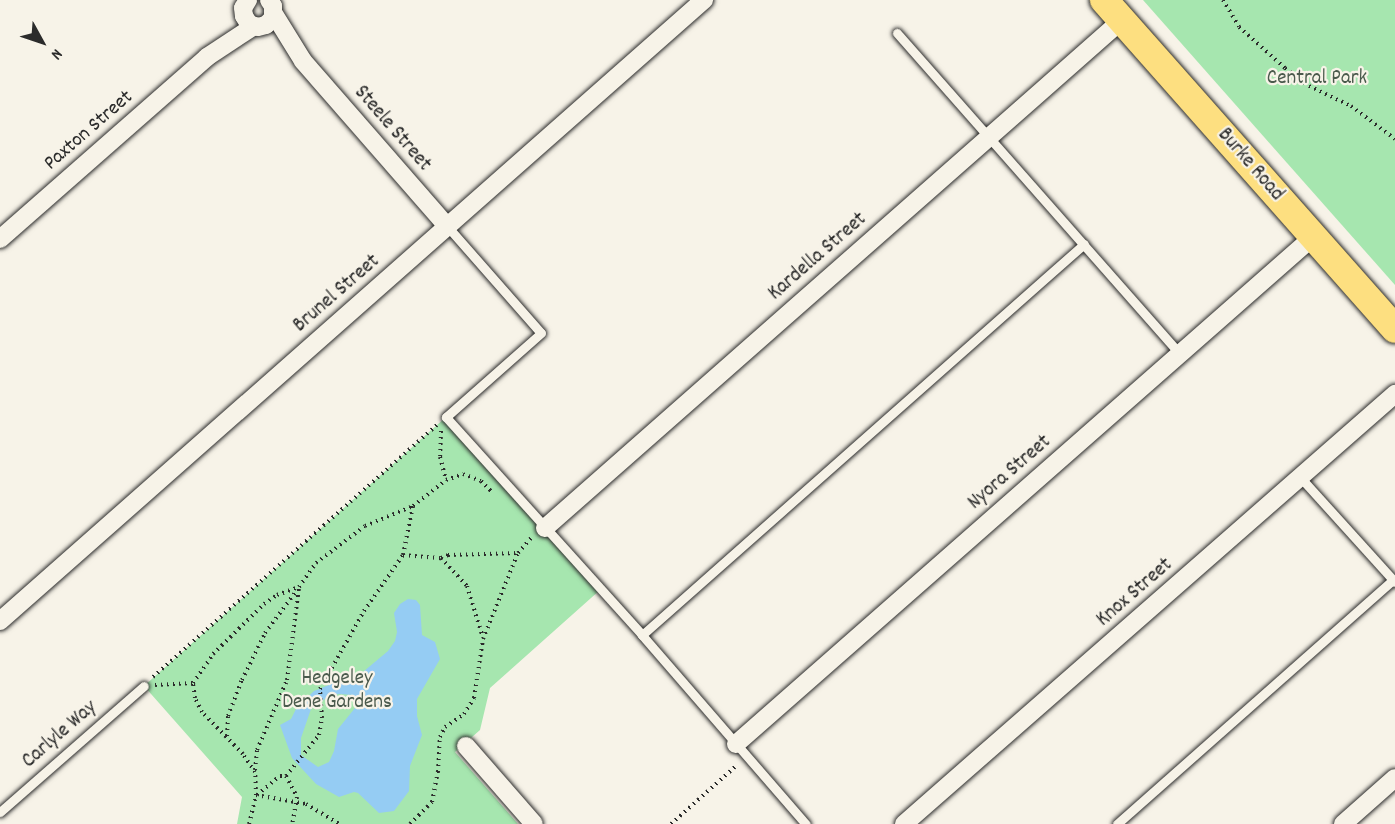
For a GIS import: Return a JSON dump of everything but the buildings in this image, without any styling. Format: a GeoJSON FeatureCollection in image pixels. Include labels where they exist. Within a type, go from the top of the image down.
{"type":"FeatureCollection","features":[{"type":"Feature","properties":{"kind":"main road","name":"Burke Road"},"geometry":{"type":"LineString","coordinates":[[1113,10],[1395,329]]}},
{"type":"Feature","properties":{"kind":"street","name":"Brunel Street"},"geometry":{"type":"LineString","coordinates":[[0,621],[704,0]]}},
{"type":"Feature","properties":{"kind":"street","name":"Steele Street"},"geometry":{"type":"LineString","coordinates":[[243,5],[246,20],[303,61],[447,226]]}},
{"type":"Feature","properties":{"kind":"street","name":"Paxton Street"},"geometry":{"type":"LineString","coordinates":[[207,57],[243,5]]}},
{"type":"Feature","properties":{"kind":"street","name":"Steele Street"},"geometry":{"type":"LineString","coordinates":[[275,6],[303,61]]}},
{"type":"Feature","properties":{"kind":"street","name":"Paxton Street"},"geometry":{"type":"LineString","coordinates":[[0,238],[207,57],[256,27],[270,22],[275,6]]}},
{"type":"Feature","properties":{"kind":"street","name":"Kardella Street"},"geometry":{"type":"LineString","coordinates":[[539,532],[989,137],[1113,10]]}},
{"type":"Feature","properties":{"kind":"street","name":"Nyora Street"},"geometry":{"type":"LineString","coordinates":[[742,751],[1180,354],[1313,237]]}},
{"type":"Feature","properties":{"kind":"street","name":"Knox Street"},"geometry":{"type":"LineString","coordinates":[[904,824],[1395,394]]}},
{"type":"Feature","properties":{"kind":"street"},"geometry":{"type":"LineString","coordinates":[[466,746],[534,824]]}},
{"type":"Feature","properties":{"kind":"street"},"geometry":{"type":"LineString","coordinates":[[1343,824],[1395,778]]}},
{"type":"Feature","properties":{"kind":"lane"},"geometry":{"type":"LineString","coordinates":[[897,33],[1180,354]]}},
{"type":"Feature","properties":{"kind":"lane"},"geometry":{"type":"LineString","coordinates":[[447,226],[541,333],[446,417],[539,532],[642,635],[806,824]]}},
{"type":"Feature","properties":{"kind":"lane"},"geometry":{"type":"LineString","coordinates":[[642,635],[1084,244]]}},
{"type":"Feature","properties":{"kind":"lane"},"geometry":{"type":"LineString","coordinates":[[1117,824],[1394,581],[1301,478]]}},
{"type":"Feature","properties":{"kind":"lane","name":"Carlyle Way"},"geometry":{"type":"LineString","coordinates":[[0,812],[144,686]]}},
{"type":"Feature","properties":{"kind":"path"},"geometry":{"type":"LineString","coordinates":[[1223,0],[1239,27],[1285,69],[1310,86],[1351,106],[1395,139]]}},
{"type":"Feature","properties":{"kind":"path"},"geometry":{"type":"LineString","coordinates":[[446,417],[439,447],[446,480]]}},
{"type":"Feature","properties":{"kind":"path"},"geometry":{"type":"LineString","coordinates":[[144,686],[446,417]]}},
{"type":"Feature","properties":{"kind":"path"},"geometry":{"type":"LineString","coordinates":[[227,736],[228,716],[265,633],[316,563],[365,526],[413,506],[446,480],[463,474],[481,481],[496,496]]}},
{"type":"Feature","properties":{"kind":"path"},"geometry":{"type":"LineString","coordinates":[[286,776],[319,735],[322,718],[320,689],[364,611],[402,555],[413,506]]}},
{"type":"Feature","properties":{"kind":"path"},"geometry":{"type":"LineString","coordinates":[[410,824],[432,802],[436,789],[442,731],[464,714],[474,698],[483,639],[518,553],[539,532],[525,528]]}},
{"type":"Feature","properties":{"kind":"path"},"geometry":{"type":"LineString","coordinates":[[402,555],[441,558],[448,555],[518,553]]}},
{"type":"Feature","properties":{"kind":"path"},"geometry":{"type":"LineString","coordinates":[[441,558],[467,586],[483,639]]}},
{"type":"Feature","properties":{"kind":"path"},"geometry":{"type":"LineString","coordinates":[[255,772],[227,736],[198,706],[193,683],[213,654],[244,622],[277,595],[299,587]]}},
{"type":"Feature","properties":{"kind":"path"},"geometry":{"type":"LineString","coordinates":[[249,824],[256,795],[256,750],[287,680],[299,587]]}},
{"type":"Feature","properties":{"kind":"path"},"geometry":{"type":"LineString","coordinates":[[144,686],[193,683]]}},
{"type":"Feature","properties":{"kind":"path"},"geometry":{"type":"LineString","coordinates":[[671,824],[742,751]]}},
{"type":"Feature","properties":{"kind":"path"},"geometry":{"type":"LineString","coordinates":[[256,795],[280,776],[286,776]]}},
{"type":"Feature","properties":{"kind":"path"},"geometry":{"type":"LineString","coordinates":[[286,776],[297,795],[292,824]]}},
{"type":"Feature","properties":{"kind":"path"},"geometry":{"type":"LineString","coordinates":[[256,795],[295,801],[312,807],[339,824]]}},
{"type":"Feature","properties":{"kind":"green space","name":"Central Park"},"geometry":{"type":"Polygon","coordinates":[[[1143,0],[1395,0],[1395,285],[1143,0]]]}},
{"type":"Feature","properties":{"kind":"green space","name":"Hedgeley Dene Gardens"},"geometry":{"type":"Polygon","coordinates":[[[446,417],[600,590],[490,688],[480,730],[455,752],[518,824],[237,824],[242,797],[144,686],[446,417]]]}},
{"type":"Feature","properties":{"kind":"water"},"geometry":{"type":"Polygon","coordinates":[[[408,599],[416,600],[420,605],[422,635],[435,642],[440,659],[417,699],[417,716],[422,735],[410,766],[409,791],[394,811],[379,813],[358,793],[354,792],[339,797],[316,784],[292,758],[280,725],[291,719],[297,707],[314,691],[334,683],[351,682],[388,651],[395,641],[397,632],[394,613],[400,604],[408,599]],[[353,695],[329,696],[311,709],[301,738],[301,755],[318,767],[329,762],[334,751],[338,729],[355,708],[353,695]]]}}]}
